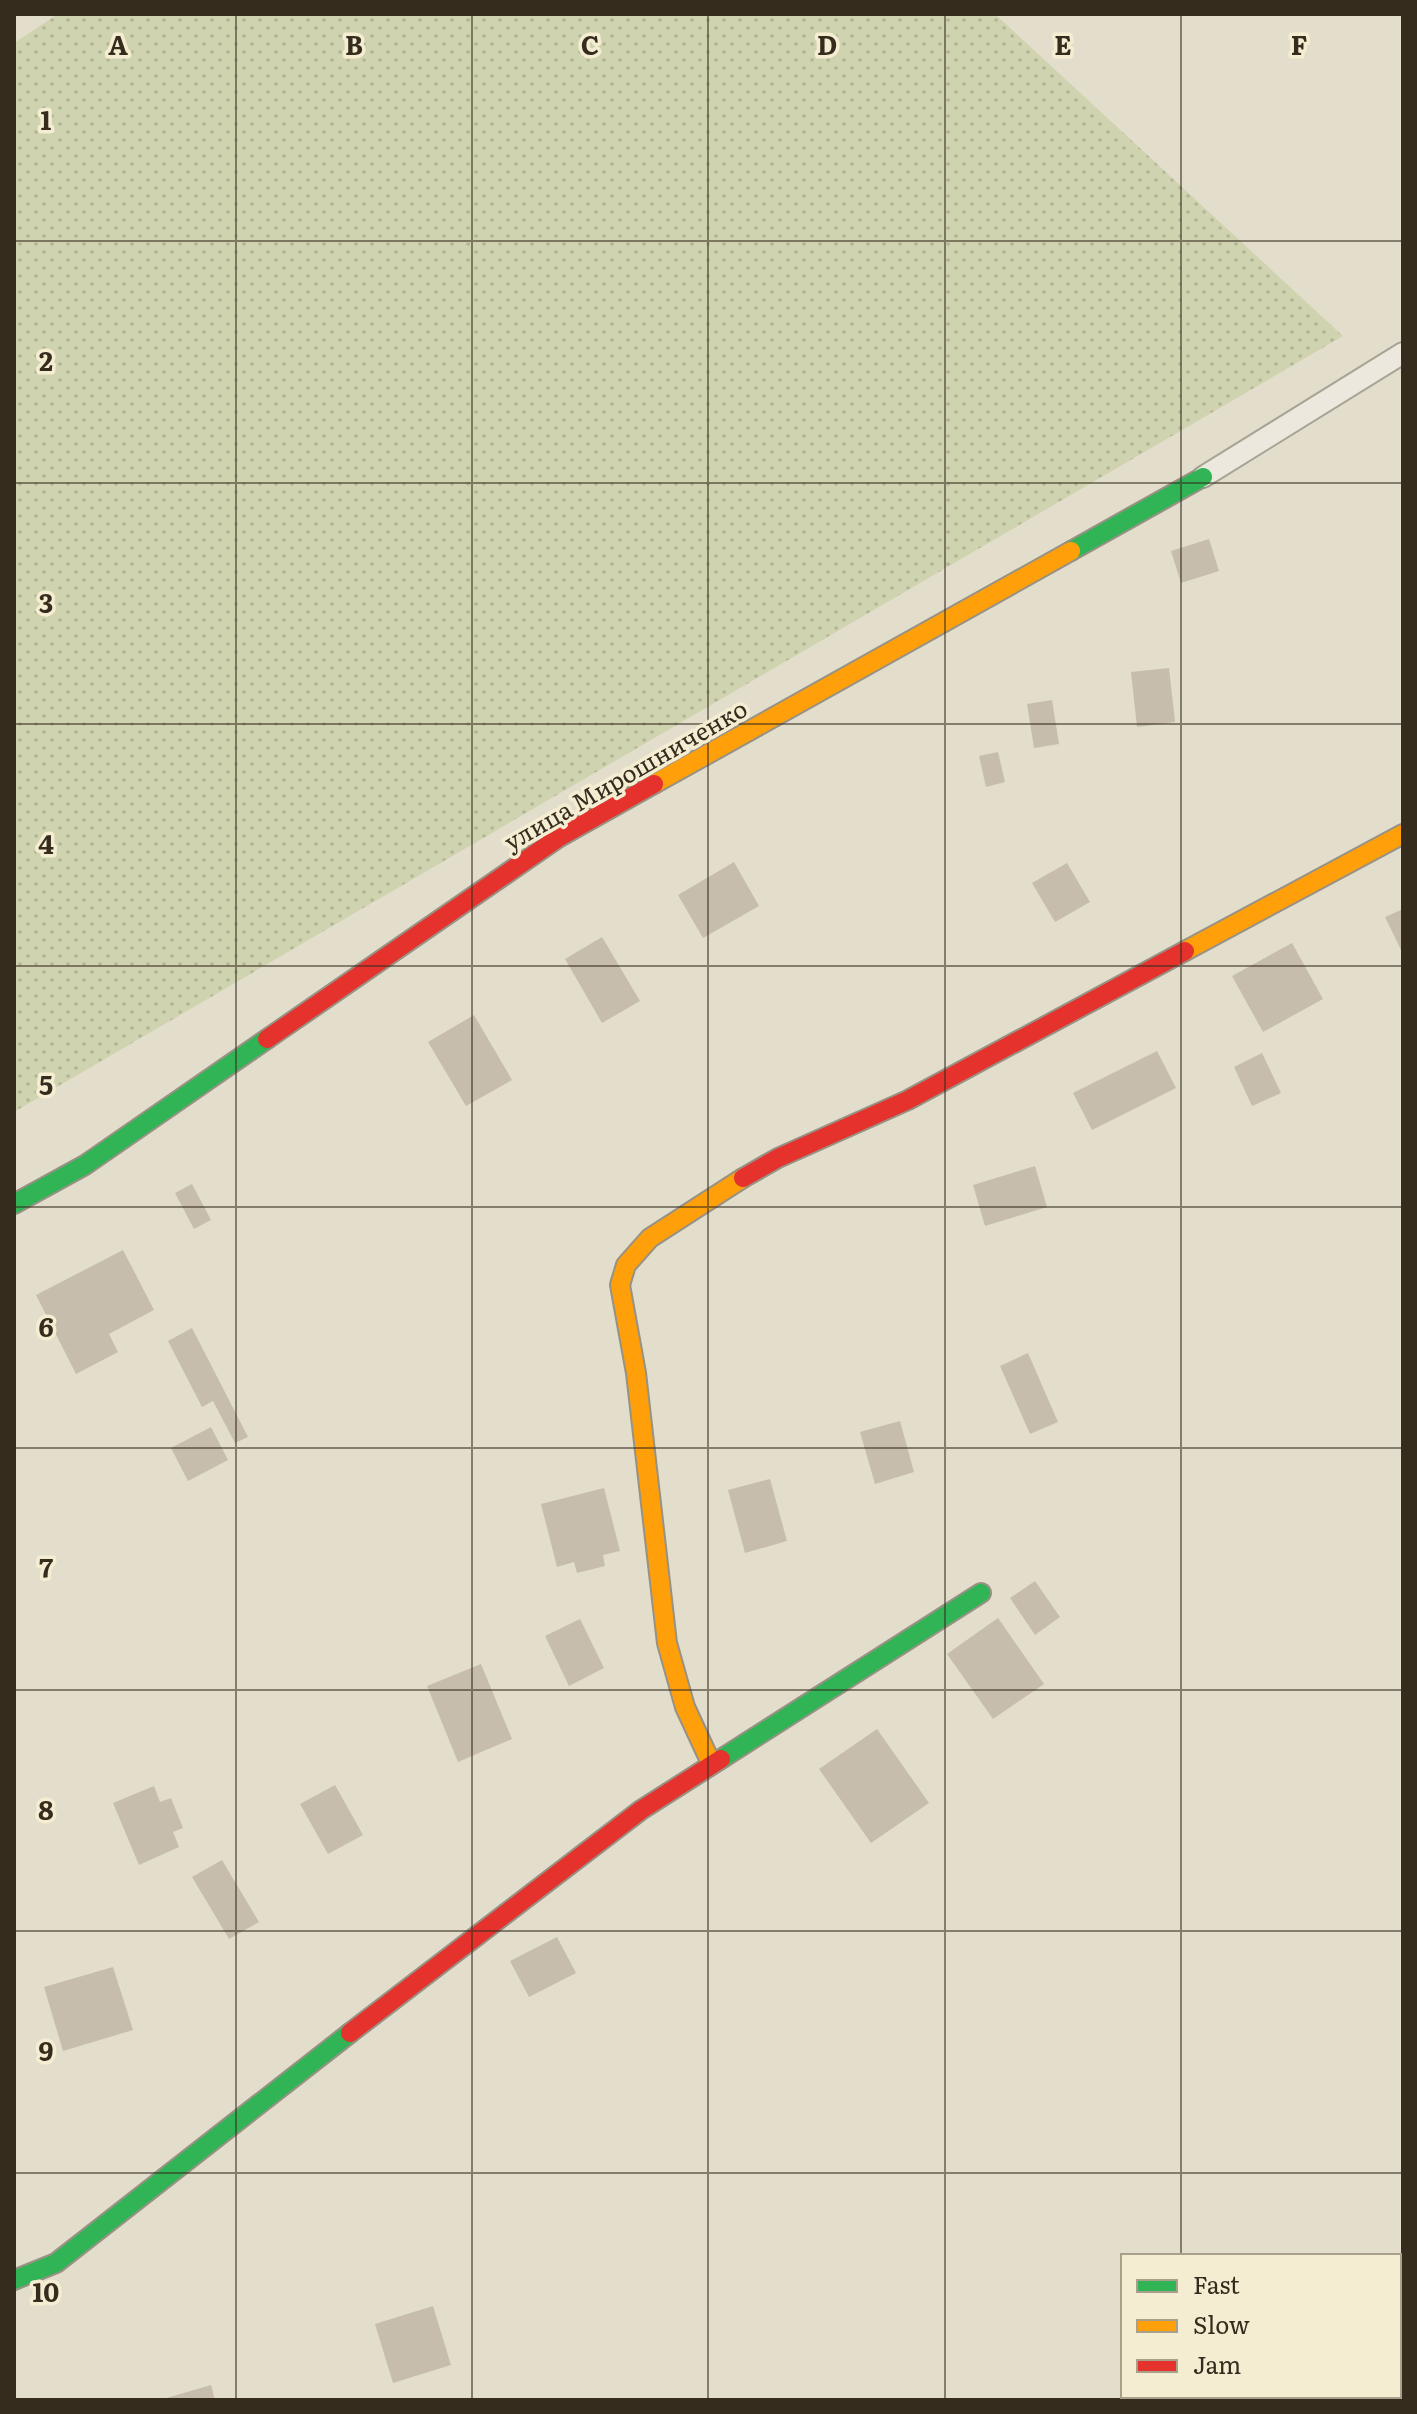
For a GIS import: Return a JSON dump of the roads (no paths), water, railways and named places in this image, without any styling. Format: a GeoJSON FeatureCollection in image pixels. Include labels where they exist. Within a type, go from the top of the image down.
{"type":"FeatureCollection","features":[{"type":"Feature","properties":{"kind":"street","name":"улица Мирошниченко"},"geometry":{"type":"LineString","coordinates":[[14,1204],[85,1165],[558,838],[1203,477]]}},
{"type":"Feature","properties":{"kind":"street"},"geometry":{"type":"LineString","coordinates":[[711,1763],[685,1707],[667,1643],[636,1373],[620,1285],[626,1265],[650,1238],[701,1202],[778,1158],[908,1100],[1403,834]]}},
{"type":"Feature","properties":{"kind":"street"},"geometry":{"type":"LineString","coordinates":[[14,2280],[56,2263],[514,1904],[711,1763],[981,1593]]}},
{"type":"Feature","properties":{"kind":"lane"},"geometry":{"type":"LineString","coordinates":[[1203,477],[1403,353]]}}]}
